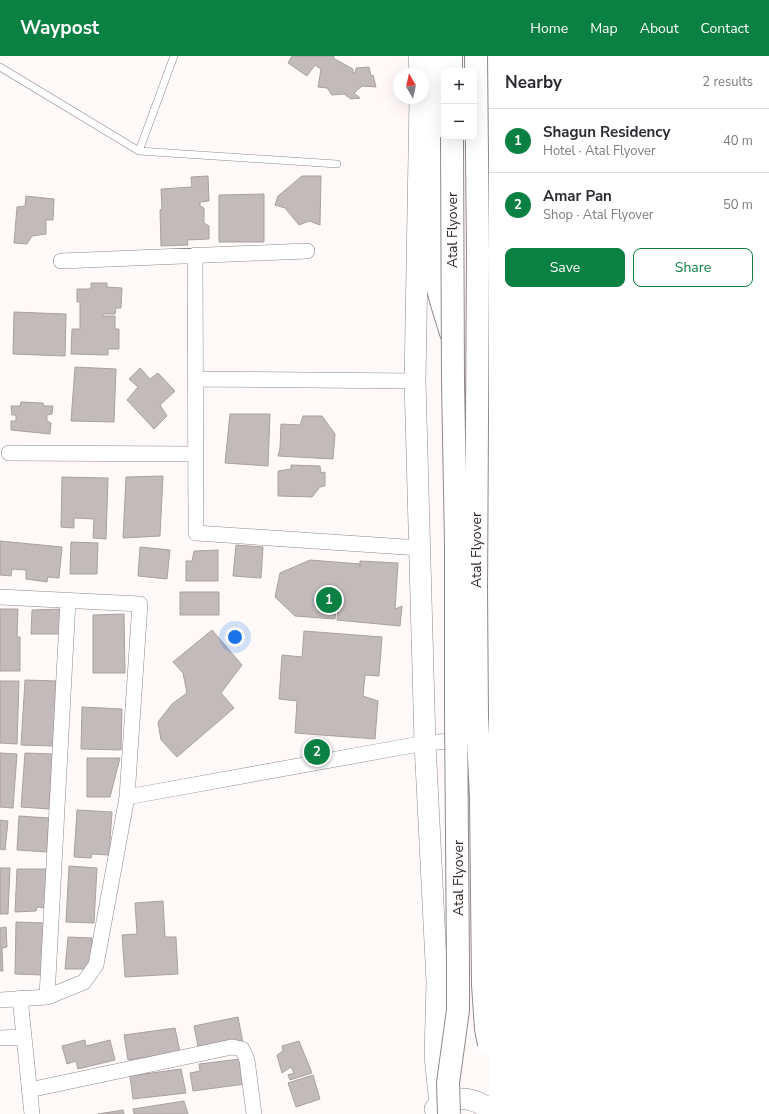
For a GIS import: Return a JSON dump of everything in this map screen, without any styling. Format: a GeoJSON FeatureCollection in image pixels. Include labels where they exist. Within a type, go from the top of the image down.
{"type":"FeatureCollection","features":[{"type":"Feature","properties":{"kind":"main road"},"geometry":{"type":"LineString","coordinates":[[434,56],[434,274],[453,338]]}},
{"type":"Feature","properties":{"kind":"main road"},"geometry":{"type":"LineString","coordinates":[[451,56],[451,68]]}},
{"type":"Feature","properties":{"kind":"main road","name":"Atal Flyover"},"geometry":{"type":"LineString","coordinates":[[476,56],[478,253],[476,592],[477,716],[481,798],[483,985],[486,1029],[489,1044]]}},
{"type":"Feature","properties":{"kind":"main road","name":"Atal Flyover"},"geometry":{"type":"LineString","coordinates":[[440,1111],[448,1082],[458,1010],[452,140]]}},
{"type":"Feature","properties":{"kind":"street"},"geometry":{"type":"LineString","coordinates":[[419,56],[420,68]]}},
{"type":"Feature","properties":{"kind":"street"},"geometry":{"type":"LineString","coordinates":[[420,104],[415,381],[425,742],[437,982],[435,1056],[440,1111]]}},
{"type":"Feature","properties":{"kind":"street"},"geometry":{"type":"LineString","coordinates":[[61,261],[307,251]]}},
{"type":"Feature","properties":{"kind":"street"},"geometry":{"type":"LineString","coordinates":[[195,255],[196,533],[420,548]]}},
{"type":"Feature","properties":{"kind":"street"},"geometry":{"type":"LineString","coordinates":[[196,378],[415,381]]}},
{"type":"Feature","properties":{"kind":"street"},"geometry":{"type":"LineString","coordinates":[[9,453],[196,454]]}},
{"type":"Feature","properties":{"kind":"street"},"geometry":{"type":"LineString","coordinates":[[0,597],[140,604],[127,797],[96,964],[84,982],[46,997],[0,1000]]}},
{"type":"Feature","properties":{"kind":"street"},"geometry":{"type":"LineString","coordinates":[[46,997],[68,600]]}},
{"type":"Feature","properties":{"kind":"street"},"geometry":{"type":"LineString","coordinates":[[127,797],[425,742],[489,738]]}},
{"type":"Feature","properties":{"kind":"street"},"geometry":{"type":"LineString","coordinates":[[20,998],[32,1114]]}},
{"type":"Feature","properties":{"kind":"street"},"geometry":{"type":"LineString","coordinates":[[0,1038],[24,1037]]}},
{"type":"Feature","properties":{"kind":"street"},"geometry":{"type":"LineString","coordinates":[[29,1090],[232,1047],[242,1050],[247,1060],[254,1114]]}},
{"type":"Feature","properties":{"kind":"street"},"geometry":{"type":"LineString","coordinates":[[440,1111],[447,1101],[464,1098],[479,1102],[489,1109]]}},
{"type":"Feature","properties":{"kind":"lane"},"geometry":{"type":"LineString","coordinates":[[138,151],[174,56]]}},
{"type":"Feature","properties":{"kind":"lane"},"geometry":{"type":"LineString","coordinates":[[0,67],[138,151],[337,164]]}},
{"type":"Feature","properties":{"kind":"building"},"geometry":{"type":"Polygon","coordinates":[[[292,56],[334,56],[333,58],[353,69],[353,73],[355,73],[356,68],[369,67],[376,87],[362,86],[354,93],[360,98],[351,99],[344,94],[332,95],[327,88],[318,87],[321,69],[315,65],[307,76],[288,63],[292,56]]]}},
{"type":"Feature","properties":{"kind":"building"},"geometry":{"type":"Polygon","coordinates":[[[208,176],[209,201],[200,202],[200,206],[204,208],[204,223],[209,226],[209,239],[187,240],[188,245],[161,246],[161,189],[192,187],[191,177],[208,176]]]}},
{"type":"Feature","properties":{"kind":"building"},"geometry":{"type":"Polygon","coordinates":[[[302,176],[321,176],[320,225],[309,221],[299,225],[285,208],[275,205],[278,196],[302,176]]]}},
{"type":"Feature","properties":{"kind":"building"},"geometry":{"type":"Polygon","coordinates":[[[264,194],[264,242],[219,242],[219,195],[264,194]]]}},
{"type":"Feature","properties":{"kind":"building"},"geometry":{"type":"Polygon","coordinates":[[[26,196],[54,199],[53,220],[46,220],[46,234],[32,236],[27,244],[14,243],[17,207],[25,206],[26,196]]]}},
{"type":"Feature","properties":{"kind":"building"},"geometry":{"type":"Polygon","coordinates":[[[91,283],[107,283],[107,287],[122,288],[121,308],[116,308],[115,314],[103,314],[103,316],[115,316],[115,329],[119,329],[119,349],[108,349],[108,355],[71,354],[72,329],[80,329],[80,302],[77,302],[77,289],[91,289],[91,283]]]}},
{"type":"Feature","properties":{"kind":"building"},"geometry":{"type":"Polygon","coordinates":[[[14,312],[66,314],[65,356],[13,354],[14,312]]]}},
{"type":"Feature","properties":{"kind":"building"},"geometry":{"type":"Polygon","coordinates":[[[75,367],[116,369],[114,422],[71,421],[75,367]]]}},
{"type":"Feature","properties":{"kind":"building"},"geometry":{"type":"Polygon","coordinates":[[[140,368],[150,379],[158,373],[175,391],[160,405],[167,416],[154,429],[127,400],[138,387],[129,379],[140,368]]]}},
{"type":"Feature","properties":{"kind":"building"},"geometry":{"type":"Polygon","coordinates":[[[21,402],[43,403],[44,406],[53,406],[52,414],[47,415],[47,421],[51,423],[50,434],[11,430],[11,421],[16,421],[16,415],[12,415],[11,406],[20,406],[21,402]]]}},
{"type":"Feature","properties":{"kind":"building"},"geometry":{"type":"Polygon","coordinates":[[[230,414],[270,414],[268,466],[225,463],[230,414]]]}},
{"type":"Feature","properties":{"kind":"building"},"geometry":{"type":"Polygon","coordinates":[[[303,416],[322,416],[335,434],[333,459],[278,456],[280,448],[281,424],[300,425],[303,416]]]}},
{"type":"Feature","properties":{"kind":"building"},"geometry":{"type":"Polygon","coordinates":[[[291,465],[320,466],[321,473],[325,472],[325,486],[320,487],[312,497],[278,496],[278,471],[291,469],[291,465]]]}},
{"type":"Feature","properties":{"kind":"building"},"geometry":{"type":"Polygon","coordinates":[[[163,476],[160,536],[123,538],[126,477],[163,476]]]}},
{"type":"Feature","properties":{"kind":"building"},"geometry":{"type":"Polygon","coordinates":[[[62,477],[108,478],[106,539],[93,538],[94,519],[74,518],[74,528],[61,527],[62,477]]]}},
{"type":"Feature","properties":{"kind":"building"},"geometry":{"type":"Polygon","coordinates":[[[0,541],[62,547],[59,578],[48,577],[47,582],[26,579],[26,570],[12,569],[11,576],[0,575],[0,541]]]}},
{"type":"Feature","properties":{"kind":"building"},"geometry":{"type":"Polygon","coordinates":[[[71,542],[98,543],[97,574],[70,574],[71,542]]]}},
{"type":"Feature","properties":{"kind":"building"},"geometry":{"type":"Polygon","coordinates":[[[236,545],[263,547],[261,578],[233,576],[236,545]]]}},
{"type":"Feature","properties":{"kind":"building"},"geometry":{"type":"Polygon","coordinates":[[[140,547],[170,550],[167,579],[138,576],[140,547]]]}},
{"type":"Feature","properties":{"kind":"building"},"geometry":{"type":"Polygon","coordinates":[[[218,550],[218,581],[186,581],[186,561],[192,561],[194,551],[218,550]]]}},
{"type":"Feature","properties":{"kind":"building"},"geometry":{"type":"Polygon","coordinates":[[[310,560],[360,564],[360,561],[398,563],[395,609],[402,606],[400,626],[337,620],[338,609],[336,609],[335,619],[295,616],[275,597],[280,573],[310,560]]]}},
{"type":"Feature","properties":{"kind":"building"},"geometry":{"type":"Polygon","coordinates":[[[180,592],[219,592],[219,615],[180,615],[180,592]]]}},
{"type":"Feature","properties":{"kind":"building"},"geometry":{"type":"Polygon","coordinates":[[[0,609],[18,609],[17,637],[20,637],[20,671],[0,671],[0,609]]]}},
{"type":"Feature","properties":{"kind":"building"},"geometry":{"type":"Polygon","coordinates":[[[64,609],[61,634],[31,634],[32,610],[64,609]]]}},
{"type":"Feature","properties":{"kind":"building"},"geometry":{"type":"Polygon","coordinates":[[[124,614],[125,673],[93,673],[93,615],[124,614]]]}},
{"type":"Feature","properties":{"kind":"building"},"geometry":{"type":"Polygon","coordinates":[[[212,630],[242,665],[221,693],[234,708],[177,757],[161,740],[158,722],[172,704],[187,693],[183,673],[173,662],[212,630]]]}},
{"type":"Feature","properties":{"kind":"building"},"geometry":{"type":"Polygon","coordinates":[[[304,631],[382,637],[379,676],[365,675],[363,696],[378,701],[375,739],[295,733],[297,701],[279,699],[282,655],[302,657],[304,631]]]}},
{"type":"Feature","properties":{"kind":"building"},"geometry":{"type":"Polygon","coordinates":[[[25,680],[57,681],[53,746],[21,745],[25,680]]]}},
{"type":"Feature","properties":{"kind":"building"},"geometry":{"type":"Polygon","coordinates":[[[0,681],[19,681],[17,744],[0,743],[0,681]]]}},
{"type":"Feature","properties":{"kind":"building"},"geometry":{"type":"Polygon","coordinates":[[[82,707],[122,709],[121,750],[81,749],[82,707]]]}},
{"type":"Feature","properties":{"kind":"building"},"geometry":{"type":"Polygon","coordinates":[[[0,753],[17,754],[13,808],[0,807],[0,753]]]}},
{"type":"Feature","properties":{"kind":"building"},"geometry":{"type":"Polygon","coordinates":[[[25,753],[53,754],[49,809],[21,807],[25,753]]]}},
{"type":"Feature","properties":{"kind":"building"},"geometry":{"type":"Polygon","coordinates":[[[87,758],[120,758],[110,797],[87,797],[87,758]]]}},
{"type":"Feature","properties":{"kind":"building"},"geometry":{"type":"Polygon","coordinates":[[[77,810],[112,812],[109,855],[92,854],[91,858],[74,857],[77,810]]]}},
{"type":"Feature","properties":{"kind":"building"},"geometry":{"type":"Polygon","coordinates":[[[19,816],[49,818],[47,852],[17,850],[19,816]]]}},
{"type":"Feature","properties":{"kind":"building"},"geometry":{"type":"Polygon","coordinates":[[[0,820],[8,821],[5,850],[0,849],[0,820]]]}},
{"type":"Feature","properties":{"kind":"building"},"geometry":{"type":"Polygon","coordinates":[[[69,866],[97,868],[94,923],[66,922],[69,866]]]}},
{"type":"Feature","properties":{"kind":"building"},"geometry":{"type":"Polygon","coordinates":[[[0,868],[10,868],[8,914],[0,914],[0,868]]]}},
{"type":"Feature","properties":{"kind":"building"},"geometry":{"type":"Polygon","coordinates":[[[17,869],[47,869],[45,908],[37,907],[36,911],[15,912],[17,869]]]}},
{"type":"Feature","properties":{"kind":"building"},"geometry":{"type":"Polygon","coordinates":[[[163,901],[165,937],[176,937],[178,974],[125,977],[122,935],[137,934],[135,903],[163,901]]]}},
{"type":"Feature","properties":{"kind":"building"},"geometry":{"type":"Polygon","coordinates":[[[16,922],[45,923],[43,975],[15,974],[16,922]]]}},
{"type":"Feature","properties":{"kind":"building"},"geometry":{"type":"Polygon","coordinates":[[[6,927],[7,947],[2,948],[3,971],[0,971],[0,928],[6,927]]]}},
{"type":"Feature","properties":{"kind":"building"},"geometry":{"type":"Polygon","coordinates":[[[68,937],[92,938],[91,969],[65,969],[68,937]]]}},
{"type":"Feature","properties":{"kind":"building"},"geometry":{"type":"Polygon","coordinates":[[[238,1017],[243,1043],[199,1051],[194,1026],[238,1017]]]}},
{"type":"Feature","properties":{"kind":"building"},"geometry":{"type":"Polygon","coordinates":[[[175,1028],[180,1052],[128,1060],[124,1035],[175,1028]]]}},
{"type":"Feature","properties":{"kind":"building"},"geometry":{"type":"Polygon","coordinates":[[[85,1040],[86,1046],[110,1040],[115,1060],[78,1069],[76,1061],[67,1064],[62,1046],[85,1040]]]}},
{"type":"Feature","properties":{"kind":"building"},"geometry":{"type":"Polygon","coordinates":[[[299,1041],[312,1073],[290,1080],[288,1075],[294,1073],[291,1067],[282,1073],[277,1055],[283,1051],[282,1046],[299,1041]]]}},
{"type":"Feature","properties":{"kind":"building"},"geometry":{"type":"Polygon","coordinates":[[[240,1059],[245,1084],[193,1091],[190,1073],[200,1071],[199,1064],[240,1059]]]}},
{"type":"Feature","properties":{"kind":"building"},"geometry":{"type":"Polygon","coordinates":[[[181,1069],[186,1093],[133,1099],[130,1076],[181,1069]]]}},
{"type":"Feature","properties":{"kind":"building"},"geometry":{"type":"Polygon","coordinates":[[[313,1075],[320,1099],[296,1107],[288,1083],[313,1075]]]}},
{"type":"Feature","properties":{"kind":"building"},"geometry":{"type":"Polygon","coordinates":[[[184,1101],[188,1114],[134,1114],[133,1109],[184,1101]]]}},
{"type":"Feature","properties":{"kind":"building"},"geometry":{"type":"Polygon","coordinates":[[[123,1110],[124,1114],[98,1114],[123,1110]]]}},
{"type":"Feature","properties":{"kind":"place","name":"Shagun Residency"},"geometry":{"type":"Point","coordinates":[329,600]}},
{"type":"Feature","properties":{"kind":"place","name":"Amar Pan"},"geometry":{"type":"Point","coordinates":[317,752]}}]}
